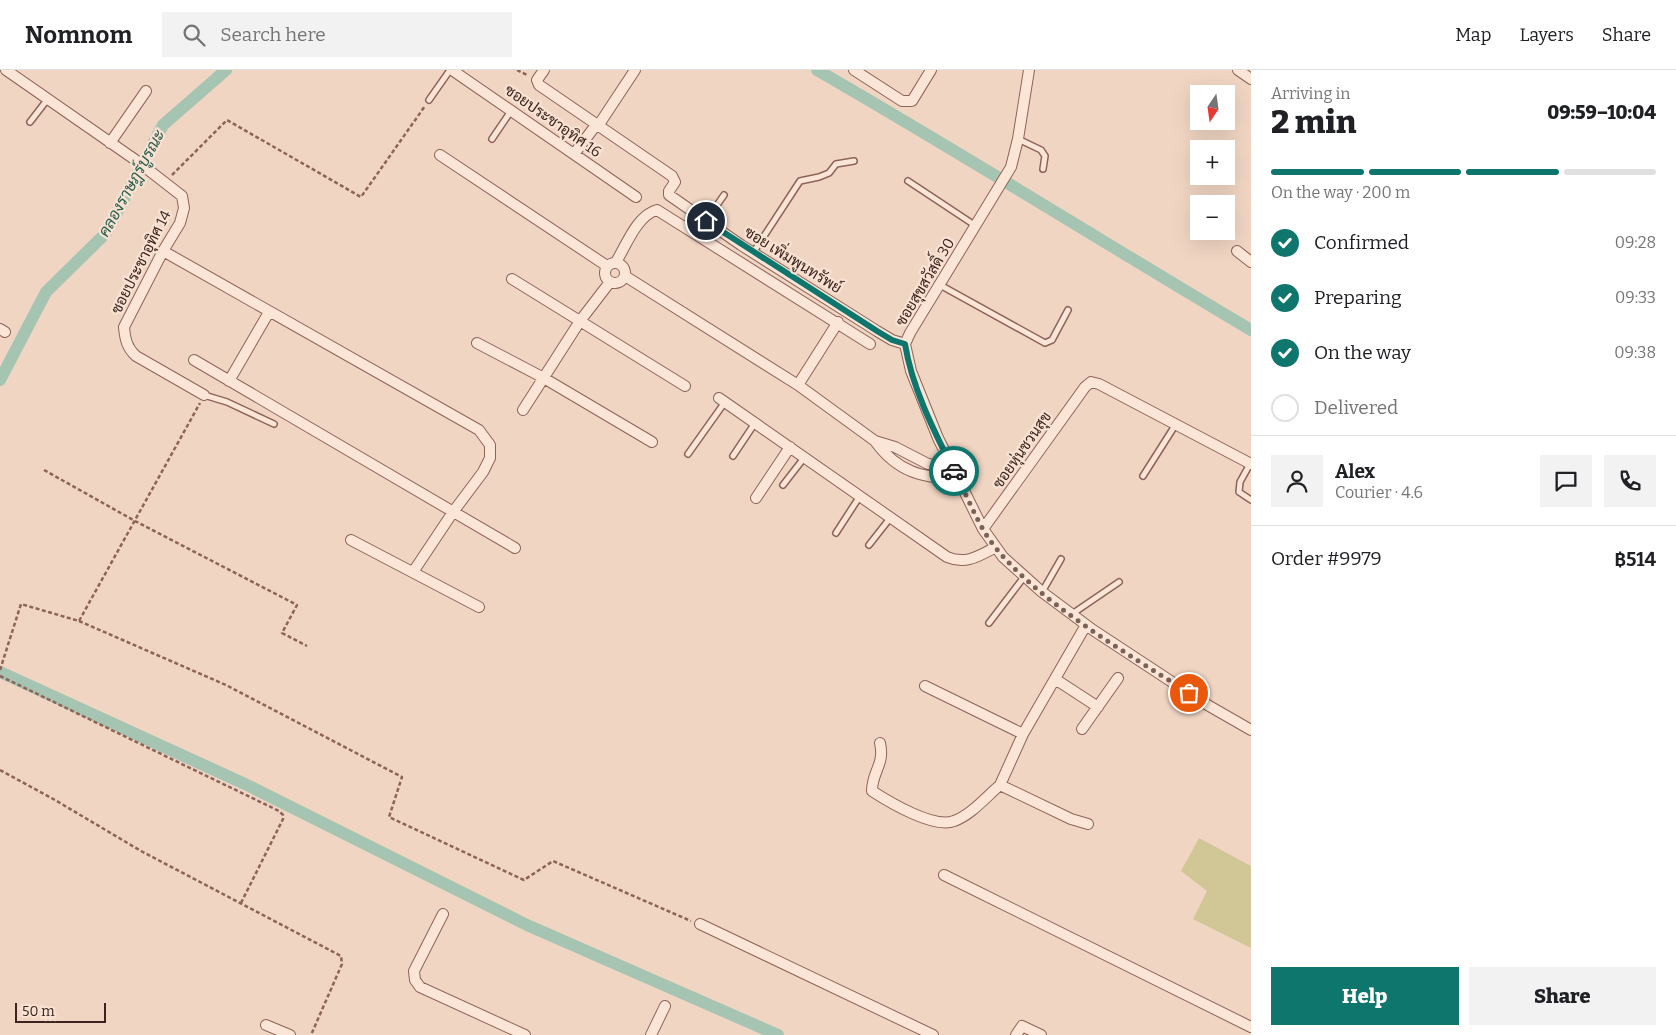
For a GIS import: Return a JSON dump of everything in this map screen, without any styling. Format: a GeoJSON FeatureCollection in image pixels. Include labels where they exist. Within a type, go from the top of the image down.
{"type":"FeatureCollection","features":[{"type":"Feature","properties":{"kind":"street","name":"ซอยประชาอุทิศ 14"},"geometry":{"type":"LineString","coordinates":[[6,70],[137,161],[182,196],[184,208],[180,223],[124,327],[124,338],[130,350],[136,356],[204,395]]}},
{"type":"Feature","properties":{"kind":"street","name":"ซอยประชาอุทิศ 16"},"geometry":{"type":"LineString","coordinates":[[451,70],[636,197]]}},
{"type":"Feature","properties":{"kind":"street"},"geometry":{"type":"LineString","coordinates":[[544,70],[537,80],[539,86],[595,127]]}},
{"type":"Feature","properties":{"kind":"street"},"geometry":{"type":"LineString","coordinates":[[574,154],[635,70]]}},
{"type":"Feature","properties":{"kind":"street"},"geometry":{"type":"LineString","coordinates":[[854,70],[902,101],[912,101],[931,70]]}},
{"type":"Feature","properties":{"kind":"street","name":"ซอยสุขสวัสดิ์ 30"},"geometry":{"type":"LineString","coordinates":[[1029,70],[1018,139],[1011,166],[992,202],[939,284],[905,344],[911,371],[938,438],[983,529],[996,547],[1024,577],[1086,625],[1204,703],[1251,730]]}},
{"type":"Feature","properties":{"kind":"street"},"geometry":{"type":"LineString","coordinates":[[1238,70],[1251,78]]}},
{"type":"Feature","properties":{"kind":"street"},"geometry":{"type":"LineString","coordinates":[[110,142],[146,91]]}},
{"type":"Feature","properties":{"kind":"street","name":"ซอย เพิ่มพูนทรัพย์"},"geometry":{"type":"LineString","coordinates":[[595,127],[672,176],[675,182],[669,191],[669,195],[706,221],[753,253],[892,340],[905,344]]}},
{"type":"Feature","properties":{"kind":"street"},"geometry":{"type":"LineString","coordinates":[[440,155],[612,264],[624,267],[626,276],[798,385],[875,441],[887,458],[912,472],[924,476],[959,480]]}},
{"type":"Feature","properties":{"kind":"street"},"geometry":{"type":"LineString","coordinates":[[610,282],[605,274],[643,218],[649,212],[657,210],[838,322],[870,344]]}},
{"type":"Feature","properties":{"kind":"street"},"geometry":{"type":"LineString","coordinates":[[1237,251],[1251,262]]}},
{"type":"Feature","properties":{"kind":"street"},"geometry":{"type":"LineString","coordinates":[[163,252],[480,430],[490,445],[490,458],[483,472],[453,512],[413,572]]}},
{"type":"Feature","properties":{"kind":"street"},"geometry":{"type":"LineString","coordinates":[[610,282],[619,283],[626,276]]}},
{"type":"Feature","properties":{"kind":"street"},"geometry":{"type":"LineString","coordinates":[[512,279],[685,386]]}},
{"type":"Feature","properties":{"kind":"street"},"geometry":{"type":"LineString","coordinates":[[523,410],[542,377],[580,320],[610,282]]}},
{"type":"Feature","properties":{"kind":"street"},"geometry":{"type":"LineString","coordinates":[[228,381],[269,312]]}},
{"type":"Feature","properties":{"kind":"street"},"geometry":{"type":"LineString","coordinates":[[798,385],[838,322]]}},
{"type":"Feature","properties":{"kind":"street"},"geometry":{"type":"LineString","coordinates":[[477,343],[542,377],[652,442]]}},
{"type":"Feature","properties":{"kind":"street"},"geometry":{"type":"LineString","coordinates":[[194,360],[514,548]]}},
{"type":"Feature","properties":{"kind":"street","name":"ซอยหุ่นชวนสุข"},"geometry":{"type":"LineString","coordinates":[[983,529],[1084,387],[1091,382],[1099,384],[1176,424]]}},
{"type":"Feature","properties":{"kind":"street"},"geometry":{"type":"LineString","coordinates":[[722,400],[955,560],[968,561],[996,547]]}},
{"type":"Feature","properties":{"kind":"street"},"geometry":{"type":"LineString","coordinates":[[1176,424],[1251,464]]}},
{"type":"Feature","properties":{"kind":"street"},"geometry":{"type":"LineString","coordinates":[[875,441],[896,447],[928,464],[950,463]]}},
{"type":"Feature","properties":{"kind":"street"},"geometry":{"type":"LineString","coordinates":[[756,498],[790,447]]}},
{"type":"Feature","properties":{"kind":"street"},"geometry":{"type":"LineString","coordinates":[[351,540],[479,607]]}},
{"type":"Feature","properties":{"kind":"street"},"geometry":{"type":"LineString","coordinates":[[880,743],[883,756],[872,782],[872,791],[930,820],[943,824],[955,821],[978,805],[1000,785],[1023,734],[1086,625]]}},
{"type":"Feature","properties":{"kind":"street"},"geometry":{"type":"LineString","coordinates":[[1082,729],[1118,678]]}},
{"type":"Feature","properties":{"kind":"street"},"geometry":{"type":"LineString","coordinates":[[1054,679],[1098,707]]}},
{"type":"Feature","properties":{"kind":"street"},"geometry":{"type":"LineString","coordinates":[[925,686],[1023,734]]}},
{"type":"Feature","properties":{"kind":"street"},"geometry":{"type":"LineString","coordinates":[[1000,785],[1071,819],[1088,824]]}},
{"type":"Feature","properties":{"kind":"street"},"geometry":{"type":"LineString","coordinates":[[944,875],[1251,1027]]}},
{"type":"Feature","properties":{"kind":"street"},"geometry":{"type":"LineString","coordinates":[[443,914],[414,971],[415,980],[420,987],[525,1035]]}},
{"type":"Feature","properties":{"kind":"street"},"geometry":{"type":"LineString","coordinates":[[700,924],[933,1035]]}},
{"type":"Feature","properties":{"kind":"street"},"geometry":{"type":"LineString","coordinates":[[651,1035],[665,1006]]}},
{"type":"Feature","properties":{"kind":"street"},"geometry":{"type":"LineString","coordinates":[[266,1025],[290,1035]]}},
{"type":"Feature","properties":{"kind":"street"},"geometry":{"type":"LineString","coordinates":[[1016,1035],[1022,1026],[1040,1035]]}},
{"type":"Feature","properties":{"kind":"lane"},"geometry":{"type":"LineString","coordinates":[[429,100],[451,70]]}},
{"type":"Feature","properties":{"kind":"lane"},"geometry":{"type":"LineString","coordinates":[[30,122],[47,100]]}},
{"type":"Feature","properties":{"kind":"lane"},"geometry":{"type":"LineString","coordinates":[[492,139],[511,111]]}},
{"type":"Feature","properties":{"kind":"lane"},"geometry":{"type":"LineString","coordinates":[[1018,139],[1041,150],[1045,156],[1043,170]]}},
{"type":"Feature","properties":{"kind":"lane"},"geometry":{"type":"LineString","coordinates":[[753,253],[800,181],[829,173],[836,164],[854,161]]}},
{"type":"Feature","properties":{"kind":"lane"},"geometry":{"type":"LineString","coordinates":[[908,181],[976,226]]}},
{"type":"Feature","properties":{"kind":"lane"},"geometry":{"type":"LineString","coordinates":[[706,221],[724,195]]}},
{"type":"Feature","properties":{"kind":"lane"},"geometry":{"type":"LineString","coordinates":[[939,284],[1045,343],[1052,340],[1068,310]]}},
{"type":"Feature","properties":{"kind":"lane"},"geometry":{"type":"LineString","coordinates":[[204,395],[228,402],[274,424]]}},
{"type":"Feature","properties":{"kind":"lane"},"geometry":{"type":"LineString","coordinates":[[688,454],[722,400]]}},
{"type":"Feature","properties":{"kind":"lane"},"geometry":{"type":"LineString","coordinates":[[733,456],[755,422]]}},
{"type":"Feature","properties":{"kind":"lane"},"geometry":{"type":"LineString","coordinates":[[1143,476],[1176,424]]}},
{"type":"Feature","properties":{"kind":"lane"},"geometry":{"type":"LineString","coordinates":[[783,485],[805,457]]}},
{"type":"Feature","properties":{"kind":"lane"},"geometry":{"type":"LineString","coordinates":[[1251,464],[1238,486],[1239,492],[1251,500]]}},
{"type":"Feature","properties":{"kind":"lane"},"geometry":{"type":"LineString","coordinates":[[836,533],[860,496]]}},
{"type":"Feature","properties":{"kind":"lane"},"geometry":{"type":"LineString","coordinates":[[869,545],[891,517]]}},
{"type":"Feature","properties":{"kind":"lane"},"geometry":{"type":"LineString","coordinates":[[1042,592],[1061,559]]}},
{"type":"Feature","properties":{"kind":"lane"},"geometry":{"type":"LineString","coordinates":[[989,622],[1024,577]]}},
{"type":"Feature","properties":{"kind":"lane"},"geometry":{"type":"LineString","coordinates":[[1072,614],[1119,582]]}},
{"type":"Feature","properties":{"kind":"path"},"geometry":{"type":"LineString","coordinates":[[165,182],[228,120],[361,197],[429,100]]}},
{"type":"Feature","properties":{"kind":"path"},"geometry":{"type":"LineString","coordinates":[[79,621],[204,395]]}},
{"type":"Feature","properties":{"kind":"path"},"geometry":{"type":"LineString","coordinates":[[44,470],[135,521],[297,605],[282,633],[306,646]]}},
{"type":"Feature","properties":{"kind":"path"},"geometry":{"type":"LineString","coordinates":[[0,670],[21,604],[79,621],[226,685],[402,777],[389,817],[524,880],[553,860],[700,924]]}},
{"type":"Feature","properties":{"kind":"path"},"geometry":{"type":"LineString","coordinates":[[0,676],[283,814],[284,819],[241,903]]}},
{"type":"Feature","properties":{"kind":"path"},"geometry":{"type":"LineString","coordinates":[[0,770],[141,851],[344,959],[311,1035]]}},
{"type":"Feature","properties":{"kind":"shaded area"},"geometry":{"type":"Polygon","coordinates":[[[1199,838],[1251,866],[1251,948],[1193,919],[1207,891],[1181,871],[1199,838]]]}},
{"type":"Feature","properties":{"kind":"waterway","name":"คลองราษฎร์บูรณะ"},"geometry":{"type":"LineString","coordinates":[[0,380],[46,292],[106,233],[163,125],[226,70]]}},
{"type":"Feature","properties":{"kind":"waterway"},"geometry":{"type":"LineString","coordinates":[[817,70],[1251,330]]}},
{"type":"Feature","properties":{"kind":"waterway"},"geometry":{"type":"LineString","coordinates":[[0,672],[245,784],[527,925],[778,1035]]}},
{"type":"Feature","properties":{"kind":"way so far"},"geometry":{"type":"LineString","coordinates":[[954,471],[983,529],[1003,557],[1024,577],[1093,630],[1189,693]]}},
{"type":"Feature","properties":{"kind":"route"},"geometry":{"type":"LineString","coordinates":[[706,221],[877,331],[892,340],[905,344],[911,371],[938,438],[954,471]]}}]}
